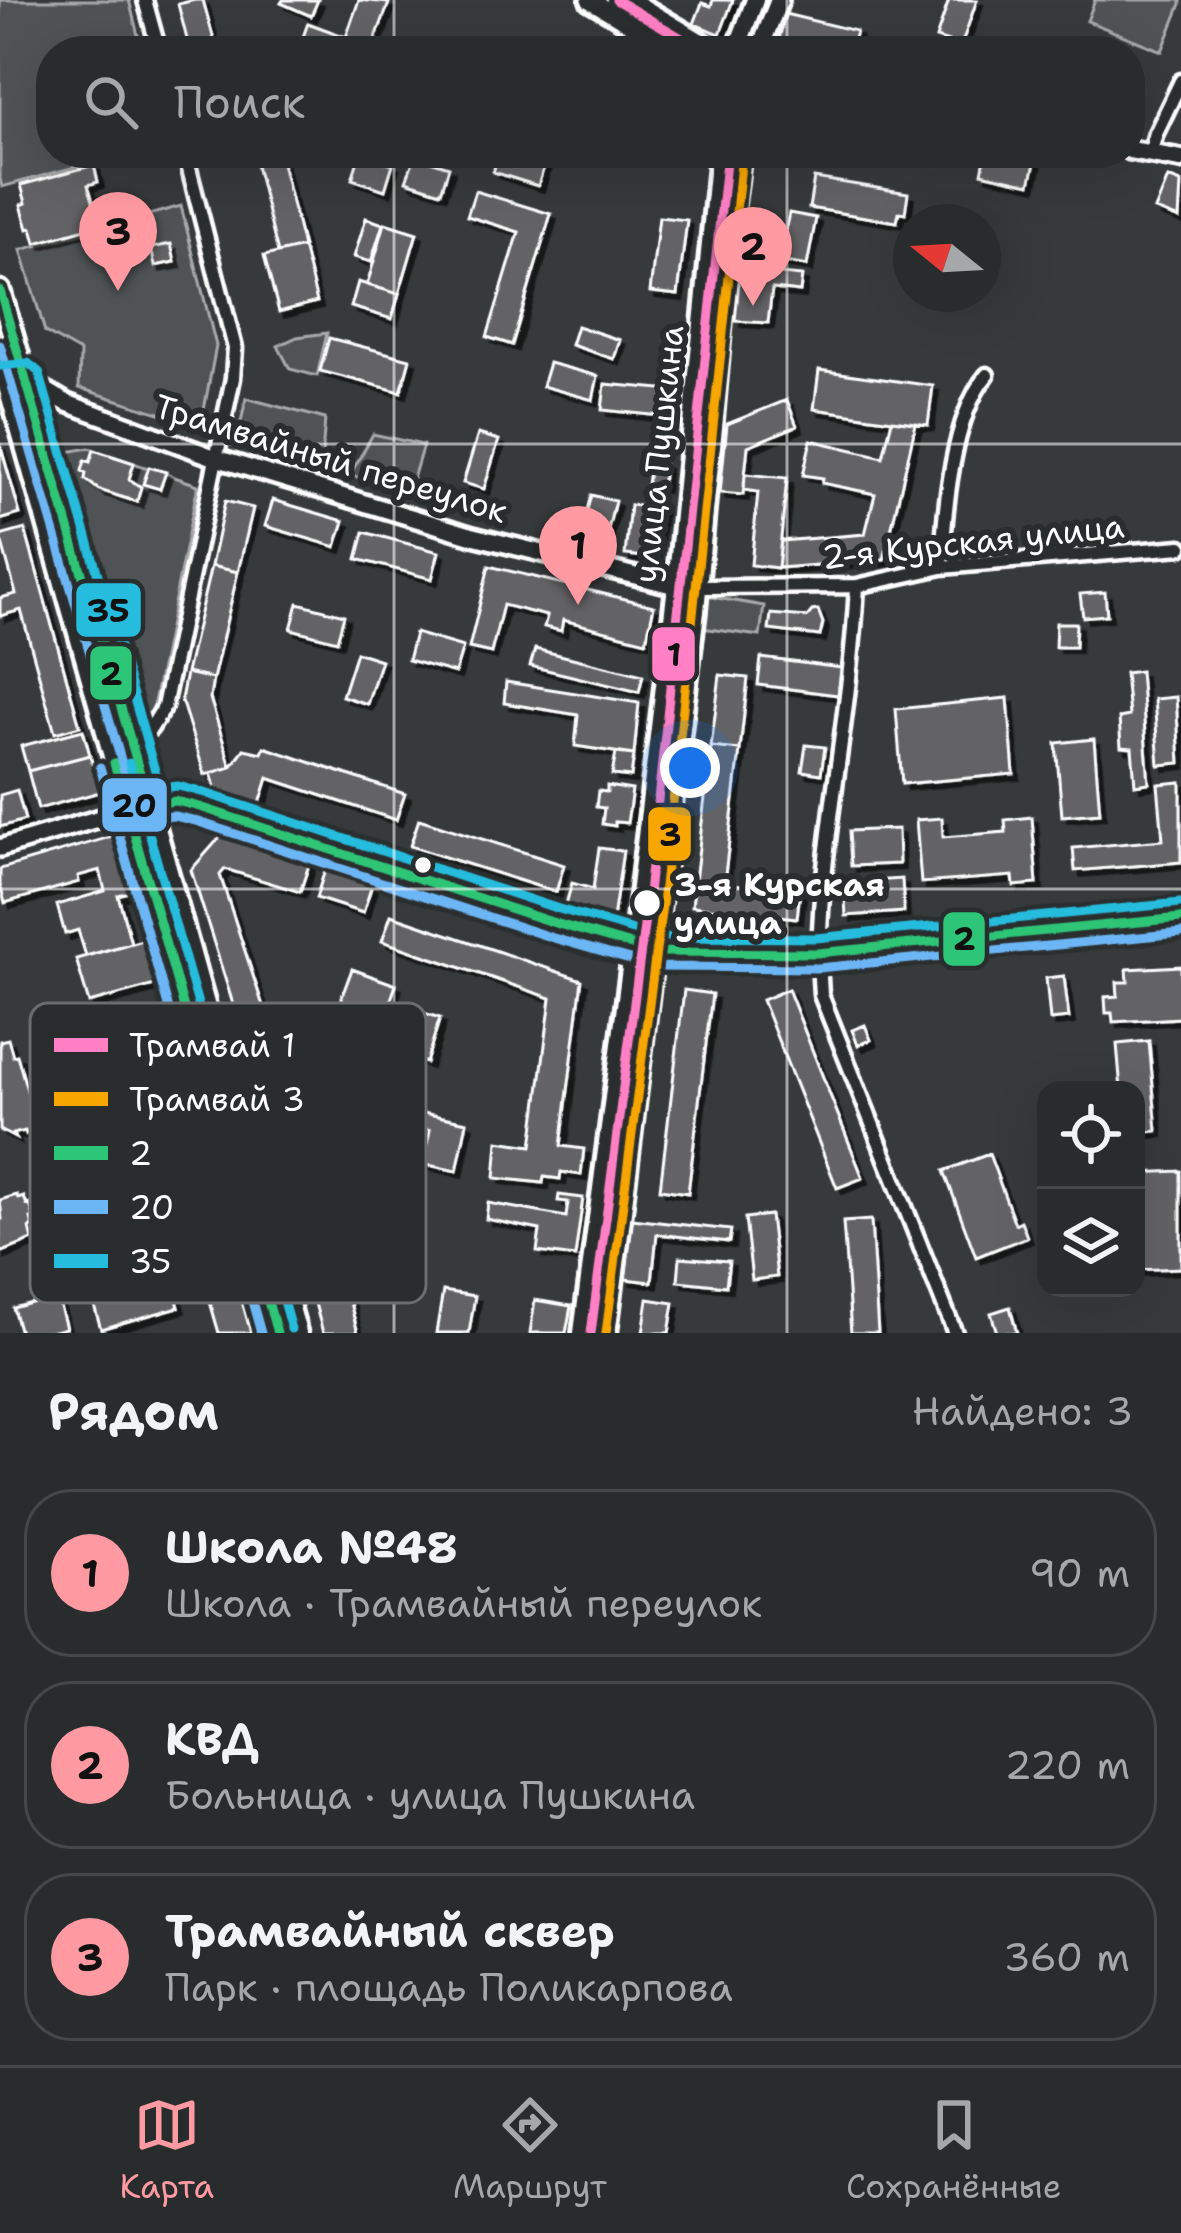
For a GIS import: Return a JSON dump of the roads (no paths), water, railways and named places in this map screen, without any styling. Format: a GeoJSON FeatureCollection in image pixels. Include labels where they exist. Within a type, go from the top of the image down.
{"type":"FeatureCollection","features":[{"type":"Feature","properties":{"kind":"main road"},"geometry":{"type":"LineString","coordinates":[[590,0],[650,36]]}},
{"type":"Feature","properties":{"kind":"main road"},"geometry":{"type":"LineString","coordinates":[[630,0],[691,36]]}},
{"type":"Feature","properties":{"kind":"main road"},"geometry":{"type":"LineString","coordinates":[[742,36],[755,0]]}},
{"type":"Feature","properties":{"kind":"main road"},"geometry":{"type":"LineString","coordinates":[[765,36],[779,0]]}},
{"type":"Feature","properties":{"kind":"main road"},"geometry":{"type":"LineString","coordinates":[[1145,153],[1181,160]]}},
{"type":"Feature","properties":{"kind":"main road","name":"улица Пушкина"},"geometry":{"type":"LineString","coordinates":[[582,1333],[676,586],[718,168]]}},
{"type":"Feature","properties":{"kind":"main road","name":"улица Пушкина"},"geometry":{"type":"LineString","coordinates":[[607,1333],[699,587],[739,168]]}},
{"type":"Feature","properties":{"kind":"main road"},"geometry":{"type":"LineString","coordinates":[[0,291],[10,380],[182,1003]]}},
{"type":"Feature","properties":{"kind":"main road"},"geometry":{"type":"LineString","coordinates":[[0,358],[132,743],[205,1003]]}},
{"type":"Feature","properties":{"kind":"main road"},"geometry":{"type":"LineString","coordinates":[[127,810],[176,801],[200,807],[655,952],[818,952],[1181,918]]}},
{"type":"Feature","properties":{"kind":"main road"},"geometry":{"type":"LineString","coordinates":[[268,1303],[277,1333]]}},
{"type":"Feature","properties":{"kind":"main road"},"geometry":{"type":"LineString","coordinates":[[289,1303],[297,1333]]}},
{"type":"Feature","properties":{"kind":"street"},"geometry":{"type":"LineString","coordinates":[[145,0],[155,36]]}},
{"type":"Feature","properties":{"kind":"street"},"geometry":{"type":"LineString","coordinates":[[1150,154],[1181,81]]}},
{"type":"Feature","properties":{"kind":"street"},"geometry":{"type":"LineString","coordinates":[[132,743],[159,718],[233,377],[235,348],[189,168]]}},
{"type":"Feature","properties":{"kind":"street"},"geometry":{"type":"LineString","coordinates":[[942,567],[944,522],[962,424],[970,400],[987,376]]}},
{"type":"Feature","properties":{"kind":"street","name":"Трамвайный переулок"},"geometry":{"type":"LineString","coordinates":[[10,380],[216,458],[473,536],[676,586],[699,587]]}},
{"type":"Feature","properties":{"kind":"street","name":"2-я Курская улица"},"geometry":{"type":"LineString","coordinates":[[699,587],[857,586],[942,567],[1181,547]]}},
{"type":"Feature","properties":{"kind":"street"},"geometry":{"type":"LineString","coordinates":[[857,586],[854,643],[821,889],[821,995],[955,1333]]}},
{"type":"Feature","properties":{"kind":"street"},"geometry":{"type":"LineString","coordinates":[[0,848],[127,810]]}},
{"type":"Feature","properties":{"kind":"tram line","name":"1"},"geometry":{"type":"LineString","coordinates":[[616,0],[678,36]]}},
{"type":"Feature","properties":{"kind":"tram line","name":"1"},"geometry":{"type":"LineString","coordinates":[[591,1333],[647,903],[725,168]]}},
{"type":"Feature","properties":{"kind":"tram line","name":"3"},"geometry":{"type":"LineString","coordinates":[[606,1333],[662,905],[741,168]]}},
{"type":"Feature","properties":{"kind":"place","name":"Трамвайный сквер"},"geometry":{"type":"Point","coordinates":[118,291]}},
{"type":"Feature","properties":{"kind":"place","name":"КВД"},"geometry":{"type":"Point","coordinates":[753,306]}},
{"type":"Feature","properties":{"kind":"place","name":"Школа №48"},"geometry":{"type":"Point","coordinates":[578,605]}},
{"type":"Feature","properties":{"kind":"place","name":"3-я Курская улица"},"geometry":{"type":"Point","coordinates":[647,903]}}]}
